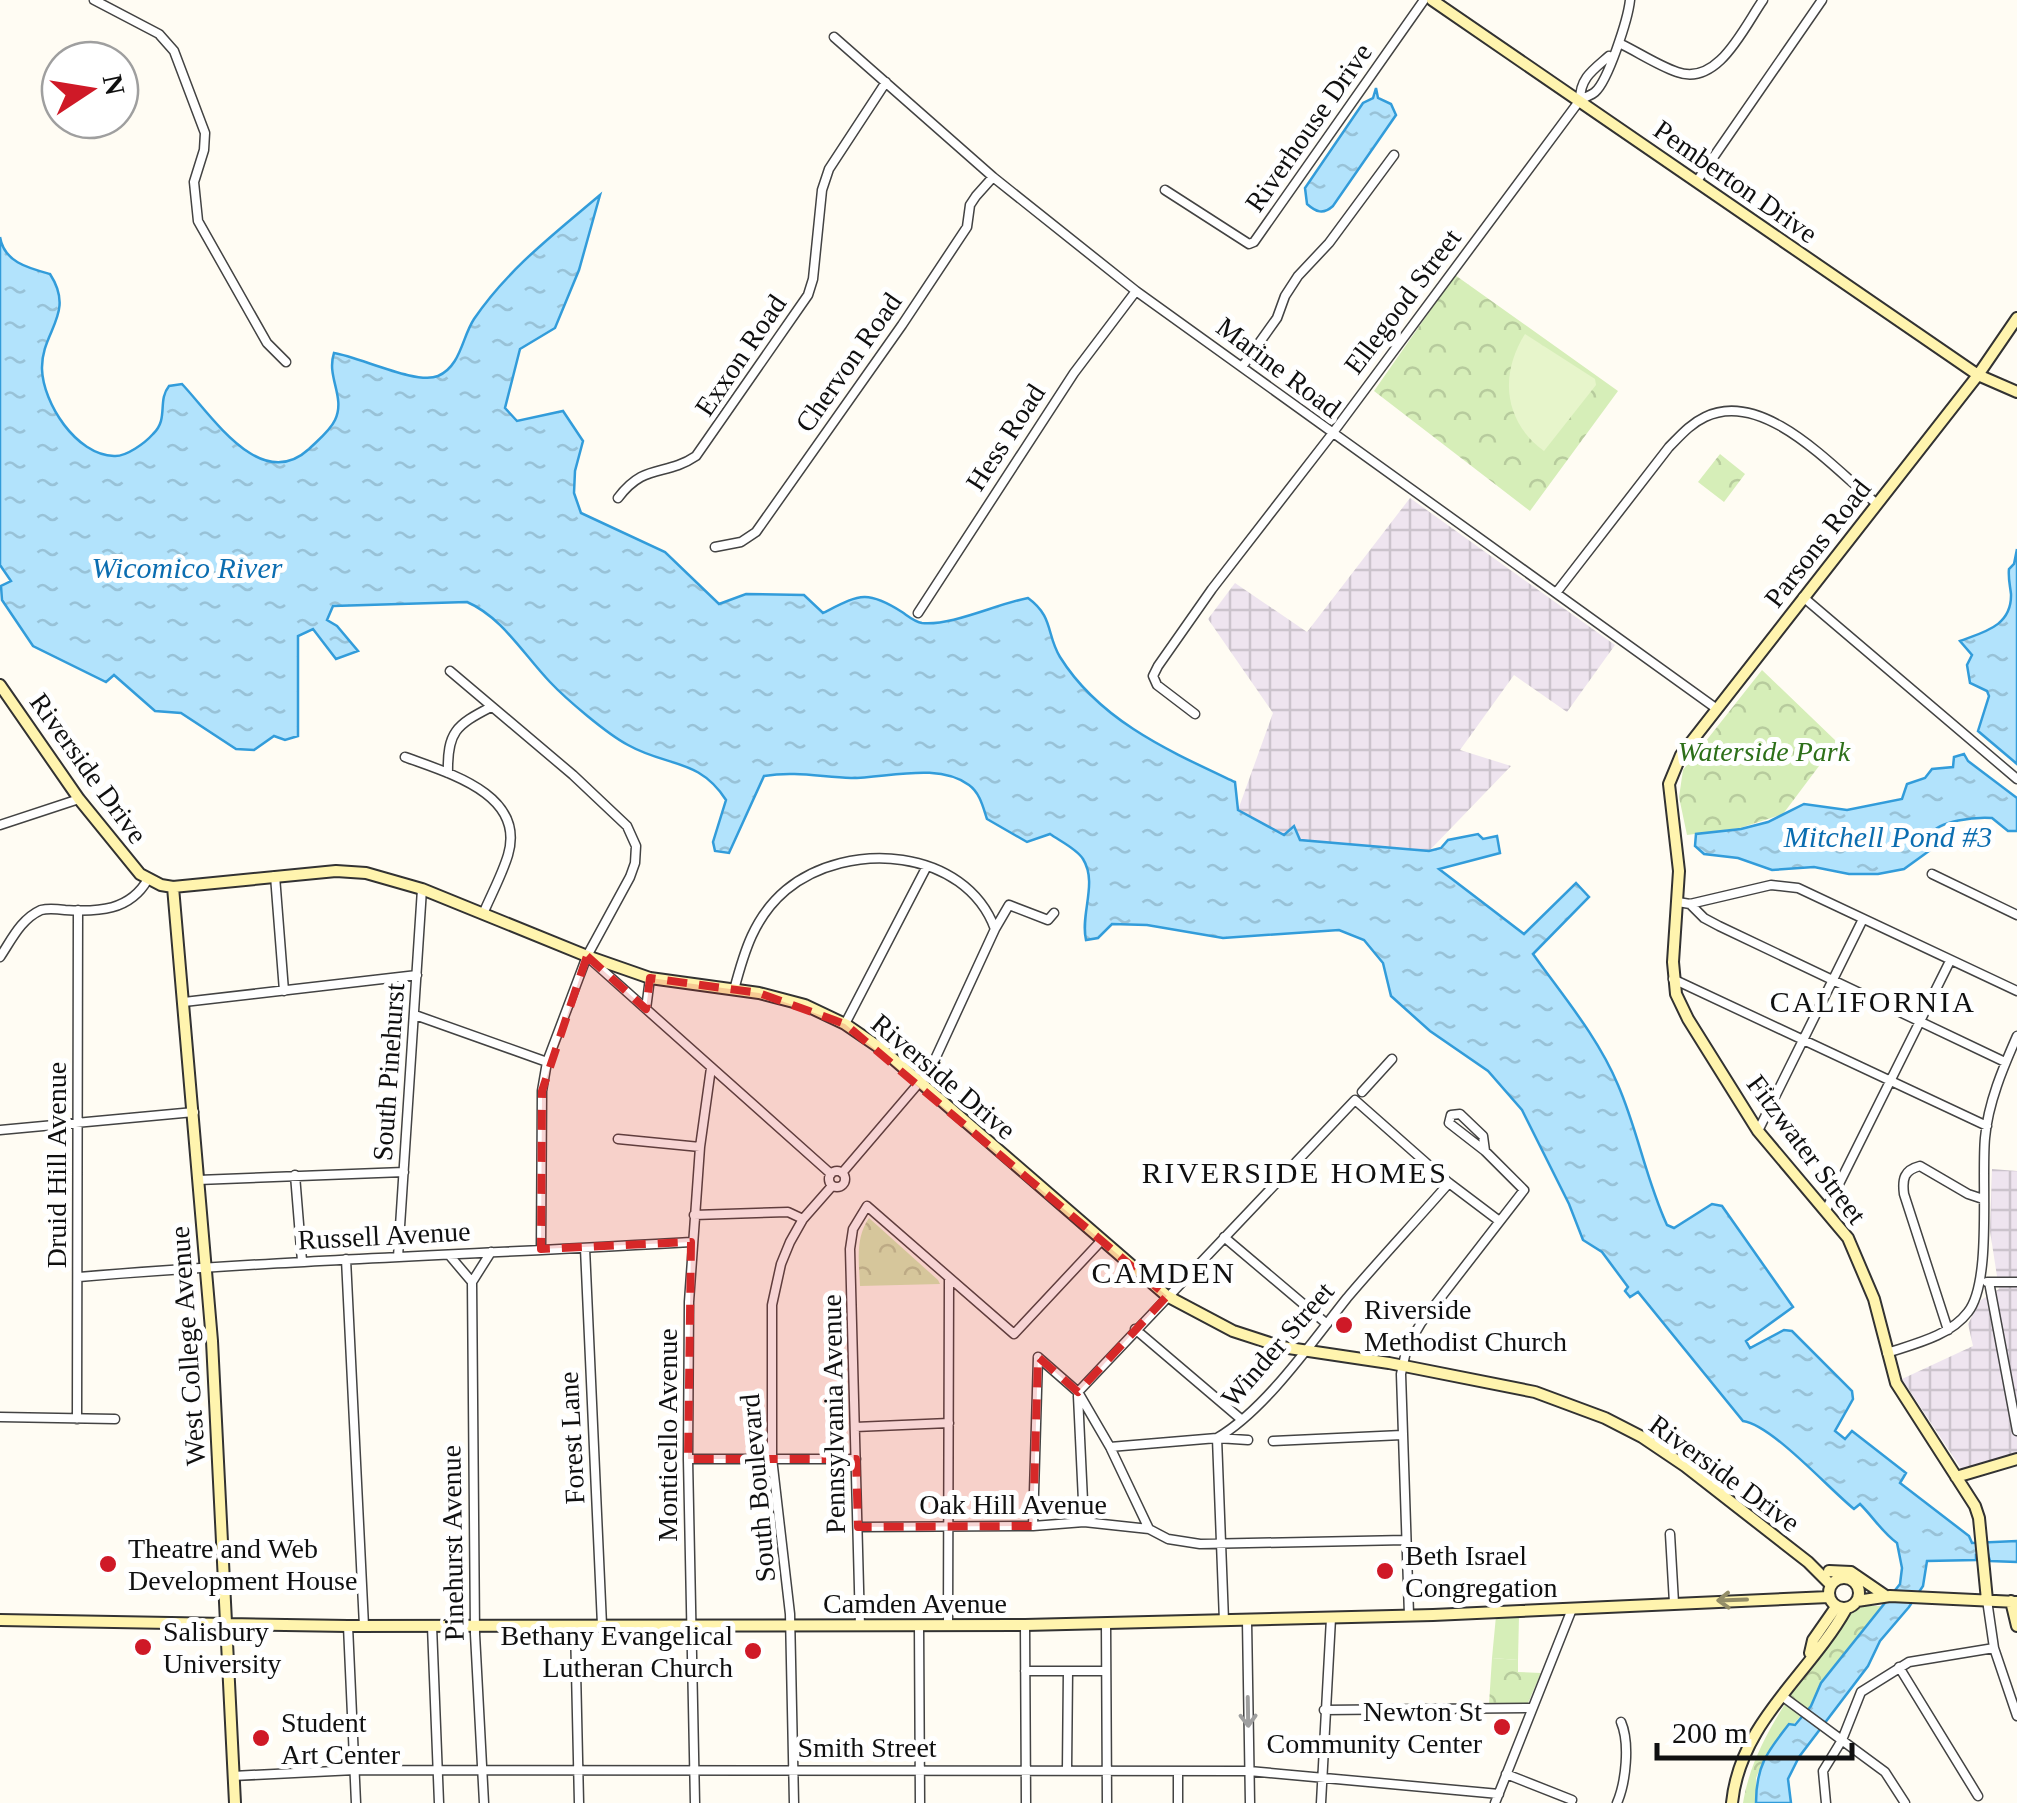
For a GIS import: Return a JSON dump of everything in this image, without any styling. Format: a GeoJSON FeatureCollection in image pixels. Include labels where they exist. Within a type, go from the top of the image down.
{"type":"FeatureCollection","features":[{"type":"Feature","properties":{"kind":"street"},"geometry":{"type":"LineString","coordinates":[[94,0],[159,34],[174,51],[204,133],[204,150],[194,182],[198,221],[267,343],[286,362]]}},
{"type":"Feature","properties":{"kind":"street","name":"Riverhouse Drive"},"geometry":{"type":"LineString","coordinates":[[1165,190],[1249,244],[1254,242],[1424,0]]}},
{"type":"Feature","properties":{"kind":"street","name":"Pemberton Drive"},"geometry":{"type":"LineString","coordinates":[[1432,0],[1978,374],[2017,392]]}},
{"type":"Feature","properties":{"kind":"street"},"geometry":{"type":"LineString","coordinates":[[1612,54],[1584,80],[1580,100],[1594,94],[1599,86],[1619,42],[1630,0]]}},
{"type":"Feature","properties":{"kind":"street"},"geometry":{"type":"LineString","coordinates":[[1619,42],[1680,74],[1696,74],[1722,59],[1763,0]]}},
{"type":"Feature","properties":{"kind":"street"},"geometry":{"type":"LineString","coordinates":[[1697,182],[1822,0]]}},
{"type":"Feature","properties":{"kind":"street","name":"Marine Road"},"geometry":{"type":"LineString","coordinates":[[834,36],[993,178],[1136,291],[1717,709]]}},
{"type":"Feature","properties":{"kind":"street","name":"Exxon Road"},"geometry":{"type":"LineString","coordinates":[[618,498],[628,484],[647,472],[696,456],[801,308],[813,279],[826,180],[886,82]]}},
{"type":"Feature","properties":{"kind":"street","name":"Ellegood Street"},"geometry":{"type":"LineString","coordinates":[[1195,714],[1157,685],[1153,676],[1212,589],[1580,100]]}},
{"type":"Feature","properties":{"kind":"street"},"geometry":{"type":"LineString","coordinates":[[1242,367],[1277,318],[1298,276],[1330,243],[1394,154]]}},
{"type":"Feature","properties":{"kind":"street","name":"Chervon Road"},"geometry":{"type":"LineString","coordinates":[[715,546],[741,542],[756,532],[902,325],[967,227],[970,205],[993,178]]}},
{"type":"Feature","properties":{"kind":"street","name":"Hess Road"},"geometry":{"type":"LineString","coordinates":[[918,613],[1064,387],[1136,291]]}},
{"type":"Feature","properties":{"kind":"street","name":"Parsons Road"},"geometry":{"type":"LineString","coordinates":[[1670,802],[1674,766],[1978,374],[2017,318]]}},
{"type":"Feature","properties":{"kind":"street"},"geometry":{"type":"LineString","coordinates":[[1556,593],[1669,447],[1691,425],[1709,415],[1742,411],[1775,422],[1876,503]]}},
{"type":"Feature","properties":{"kind":"street"},"geometry":{"type":"LineString","coordinates":[[1803,597],[2017,780]]}},
{"type":"Feature","properties":{"kind":"street"},"geometry":{"type":"LineString","coordinates":[[450,672],[573,775],[627,826],[637,854],[630,878],[586,956],[547,1062],[542,1091],[541,1249]]}},
{"type":"Feature","properties":{"kind":"street","name":"Riverside Drive"},"geometry":{"type":"LineString","coordinates":[[0,685],[79,799],[148,880],[172,887],[275,875],[336,871],[366,874],[422,889],[650,978],[759,993],[805,1006],[845,1024],[921,1083],[1166,1296],[1234,1331],[1305,1352],[1536,1392],[1605,1418],[1685,1466],[1808,1562],[1869,1592],[1888,1596]]}},
{"type":"Feature","properties":{"kind":"street"},"geometry":{"type":"LineString","coordinates":[[448,773],[447,752],[455,730],[467,719],[492,708]]}},
{"type":"Feature","properties":{"kind":"street"},"geometry":{"type":"LineString","coordinates":[[405,757],[448,773],[493,798],[501,807],[510,828],[508,856],[483,914]]}},
{"type":"Feature","properties":{"kind":"street"},"geometry":{"type":"LineString","coordinates":[[0,826],[79,799]]}},
{"type":"Feature","properties":{"kind":"street","name":"Fitzwater Street"},"geometry":{"type":"LineString","coordinates":[[1670,802],[1684,903],[1673,979],[1676,994],[1758,1131],[1826,1210],[1856,1252],[1902,1396],[1974,1506],[1988,1600]]}},
{"type":"Feature","properties":{"kind":"street"},"geometry":{"type":"LineString","coordinates":[[734,990],[754,928],[786,890],[832,865],[879,858],[927,866],[973,891],[987,909],[995,929]]}},
{"type":"Feature","properties":{"kind":"street"},"geometry":{"type":"LineString","coordinates":[[845,1024],[927,866]]}},
{"type":"Feature","properties":{"kind":"street"},"geometry":{"type":"LineString","coordinates":[[1932,874],[2017,915]]}},
{"type":"Feature","properties":{"kind":"street"},"geometry":{"type":"LineString","coordinates":[[275,875],[284,991]]}},
{"type":"Feature","properties":{"kind":"street"},"geometry":{"type":"LineString","coordinates":[[0,957],[24,920],[45,908],[96,912],[125,903],[148,880]]}},
{"type":"Feature","properties":{"kind":"street"},"geometry":{"type":"LineString","coordinates":[[1684,903],[1782,884],[1798,888],[2017,992]]}},
{"type":"Feature","properties":{"kind":"street","name":"West College Avenue"},"geometry":{"type":"LineString","coordinates":[[172,887],[206,1266],[235,1803]]}},
{"type":"Feature","properties":{"kind":"street","name":"South Pinehurst"},"geometry":{"type":"LineString","coordinates":[[398,1257],[422,889]]}},
{"type":"Feature","properties":{"kind":"street"},"geometry":{"type":"LineString","coordinates":[[1684,903],[1704,918],[2005,1062]]}},
{"type":"Feature","properties":{"kind":"street"},"geometry":{"type":"LineString","coordinates":[[586,956],[831,1174],[842,1173],[930,1070],[995,929],[1010,905],[1045,919],[1051,919],[1054,913]]}},
{"type":"Feature","properties":{"kind":"street","name":"Druid Hill Avenue"},"geometry":{"type":"LineString","coordinates":[[77,1418],[78,910]]}},
{"type":"Feature","properties":{"kind":"street"},"geometry":{"type":"LineString","coordinates":[[1758,1131],[1863,919]]}},
{"type":"Feature","properties":{"kind":"street"},"geometry":{"type":"LineString","coordinates":[[1826,1210],[1950,960]]}},
{"type":"Feature","properties":{"kind":"street"},"geometry":{"type":"LineString","coordinates":[[184,1002],[418,975]]}},
{"type":"Feature","properties":{"kind":"street"},"geometry":{"type":"LineString","coordinates":[[646,1010],[650,978]]}},
{"type":"Feature","properties":{"kind":"street"},"geometry":{"type":"LineString","coordinates":[[1673,979],[1987,1126]]}},
{"type":"Feature","properties":{"kind":"street"},"geometry":{"type":"LineString","coordinates":[[415,1015],[547,1062]]}},
{"type":"Feature","properties":{"kind":"street"},"geometry":{"type":"LineString","coordinates":[[2017,1036],[2005,1062],[1987,1126],[1983,1199],[1984,1282],[2017,1431]]}},
{"type":"Feature","properties":{"kind":"street"},"geometry":{"type":"LineString","coordinates":[[1362,1092],[1392,1058]]}},
{"type":"Feature","properties":{"kind":"street","name":"Monticello Avenue"},"geometry":{"type":"LineString","coordinates":[[695,1803],[688,1459],[691,1242],[711,1068]]}},
{"type":"Feature","properties":{"kind":"street"},"geometry":{"type":"LineString","coordinates":[[1084,1522],[1078,1392],[1355,1100],[1449,1184],[1498,1220]]}},
{"type":"Feature","properties":{"kind":"street"},"geometry":{"type":"LineString","coordinates":[[0,1130],[194,1112]]}},
{"type":"Feature","properties":{"kind":"street"},"geometry":{"type":"LineString","coordinates":[[1409,1616],[1402,1367],[1412,1336],[1524,1190],[1485,1151],[1449,1123],[1450,1114],[1460,1114],[1483,1136],[1485,1151]]}},
{"type":"Feature","properties":{"kind":"street"},"geometry":{"type":"LineString","coordinates":[[618,1139],[700,1146]]}},
{"type":"Feature","properties":{"kind":"street"},"geometry":{"type":"LineString","coordinates":[[1948,1330],[1904,1194],[1904,1178],[1908,1170],[1920,1166],[1983,1199]]}},
{"type":"Feature","properties":{"kind":"street"},"geometry":{"type":"LineString","coordinates":[[198,1180],[404,1172]]}},
{"type":"Feature","properties":{"kind":"street","name":"South Boulevard"},"geometry":{"type":"LineString","coordinates":[[794,1803],[790,1625],[772,1458],[772,1305],[781,1264],[803,1219],[832,1186],[843,1185],[842,1173]]}},
{"type":"Feature","properties":{"kind":"street"},"geometry":{"type":"LineString","coordinates":[[831,1174],[832,1186]]}},
{"type":"Feature","properties":{"kind":"street"},"geometry":{"type":"LineString","coordinates":[[295,1175],[302,1261]]}},
{"type":"Feature","properties":{"kind":"street","name":"Winder Street"},"geometry":{"type":"LineString","coordinates":[[1224,1621],[1218,1438],[1242,1420],[1305,1352],[1449,1184]]}},
{"type":"Feature","properties":{"kind":"street","name":"Pennsylvania Avenue"},"geometry":{"type":"LineString","coordinates":[[860,1626],[851,1239],[867,1206],[949,1280]]}},
{"type":"Feature","properties":{"kind":"street"},"geometry":{"type":"LineString","coordinates":[[694,1215],[788,1212],[803,1219]]}},
{"type":"Feature","properties":{"kind":"street"},"geometry":{"type":"LineString","coordinates":[[1224,1237],[1327,1324]]}},
{"type":"Feature","properties":{"kind":"street"},"geometry":{"type":"LineString","coordinates":[[949,1280],[1014,1334],[1101,1241]]}},
{"type":"Feature","properties":{"kind":"street","name":"Russell Avenue"},"geometry":{"type":"LineString","coordinates":[[79,1277],[206,1266],[691,1242]]}},
{"type":"Feature","properties":{"kind":"street","name":"Forest Lane"},"geometry":{"type":"LineString","coordinates":[[585,1248],[602,1626]]}},
{"type":"Feature","properties":{"kind":"street"},"geometry":{"type":"LineString","coordinates":[[450,1256],[472,1282],[491,1252]]}},
{"type":"Feature","properties":{"kind":"street"},"geometry":{"type":"LineString","coordinates":[[346,1259],[364,1626]]}},
{"type":"Feature","properties":{"kind":"street"},"geometry":{"type":"LineString","coordinates":[[948,1625],[949,1280]]}},
{"type":"Feature","properties":{"kind":"street","name":"Pinehurst Avenue"},"geometry":{"type":"LineString","coordinates":[[472,1282],[476,1626],[484,1803]]}},
{"type":"Feature","properties":{"kind":"street"},"geometry":{"type":"LineString","coordinates":[[1984,1282],[2017,1282]]}},
{"type":"Feature","properties":{"kind":"street"},"geometry":{"type":"LineString","coordinates":[[1887,1353],[1948,1330],[1966,1315],[1984,1282]]}},
{"type":"Feature","properties":{"kind":"street"},"geometry":{"type":"LineString","coordinates":[[1135,1329],[1242,1420]]}},
{"type":"Feature","properties":{"kind":"street"},"geometry":{"type":"LineString","coordinates":[[1034,1526],[1038,1357],[1078,1392],[1110,1447],[1149,1530]]}},
{"type":"Feature","properties":{"kind":"street"},"geometry":{"type":"LineString","coordinates":[[0,1417],[116,1419]]}},
{"type":"Feature","properties":{"kind":"street"},"geometry":{"type":"LineString","coordinates":[[855,1427],[949,1423]]}},
{"type":"Feature","properties":{"kind":"street"},"geometry":{"type":"LineString","coordinates":[[1273,1442],[1402,1436]]}},
{"type":"Feature","properties":{"kind":"street"},"geometry":{"type":"LineString","coordinates":[[1110,1447],[1218,1438],[1248,1440]]}},
{"type":"Feature","properties":{"kind":"street"},"geometry":{"type":"LineString","coordinates":[[688,1459],[856,1459]]}},
{"type":"Feature","properties":{"kind":"street"},"geometry":{"type":"LineString","coordinates":[[1956,1477],[2017,1459]]}},
{"type":"Feature","properties":{"kind":"street","name":"Oak Hill Avenue"},"geometry":{"type":"LineString","coordinates":[[858,1527],[1084,1522],[1149,1530],[1186,1542],[1223,1545],[1406,1540]]}},
{"type":"Feature","properties":{"kind":"street"},"geometry":{"type":"LineString","coordinates":[[1670,1534],[1674,1603]]}},
{"type":"Feature","properties":{"kind":"street","name":"Riverside Drive"},"geometry":{"type":"LineString","coordinates":[[1808,1562],[1836,1599]]}},
{"type":"Feature","properties":{"kind":"street"},"geometry":{"type":"LineString","coordinates":[[1830,1572],[1851,1572],[1888,1596]]}},
{"type":"Feature","properties":{"kind":"street"},"geometry":{"type":"LineString","coordinates":[[1732,1803],[1743,1756],[1759,1726],[1808,1659],[1842,1578]]}},
{"type":"Feature","properties":{"kind":"street"},"geometry":{"type":"LineString","coordinates":[[1854,1582],[1859,1591],[1857,1601]]}},
{"type":"Feature","properties":{"kind":"street"},"geometry":{"type":"LineString","coordinates":[[1836,1599],[1857,1601],[1888,1596],[2014,1602],[2012,1619],[2017,1626]]}},
{"type":"Feature","properties":{"kind":"street","name":"Camden Avenue"},"geometry":{"type":"LineString","coordinates":[[0,1620],[348,1626],[1025,1625],[1409,1616],[1836,1599]]}},
{"type":"Feature","properties":{"kind":"street"},"geometry":{"type":"LineString","coordinates":[[1988,1600],[1994,1648],[2017,1716]]}},
{"type":"Feature","properties":{"kind":"street"},"geometry":{"type":"LineString","coordinates":[[1497,1798],[1572,1609]]}},
{"type":"Feature","properties":{"kind":"street"},"geometry":{"type":"LineString","coordinates":[[1321,1803],[1331,1618]]}},
{"type":"Feature","properties":{"kind":"street"},"geometry":{"type":"LineString","coordinates":[[1247,1621],[1250,1803]]}},
{"type":"Feature","properties":{"kind":"street"},"geometry":{"type":"LineString","coordinates":[[1106,1624],[1107,1803]]}},
{"type":"Feature","properties":{"kind":"street"},"geometry":{"type":"LineString","coordinates":[[919,1625],[920,1803]]}},
{"type":"Feature","properties":{"kind":"street"},"geometry":{"type":"LineString","coordinates":[[1025,1625],[1026,1803]]}},
{"type":"Feature","properties":{"kind":"street"},"geometry":{"type":"LineString","coordinates":[[348,1626],[356,1803]]}},
{"type":"Feature","properties":{"kind":"street"},"geometry":{"type":"LineString","coordinates":[[432,1626],[439,1803]]}},
{"type":"Feature","properties":{"kind":"street"},"geometry":{"type":"LineString","coordinates":[[574,1626],[579,1803]]}},
{"type":"Feature","properties":{"kind":"street"},"geometry":{"type":"LineString","coordinates":[[1826,1803],[1823,1771],[1842,1740],[1861,1692],[1909,1662],[1994,1648]]}},
{"type":"Feature","properties":{"kind":"street"},"geometry":{"type":"LineString","coordinates":[[1899,1667],[1980,1800]]}},
{"type":"Feature","properties":{"kind":"street"},"geometry":{"type":"LineString","coordinates":[[1026,1671],[1106,1671]]}},
{"type":"Feature","properties":{"kind":"street"},"geometry":{"type":"LineString","coordinates":[[1067,1769],[1068,1671]]}},
{"type":"Feature","properties":{"kind":"street"},"geometry":{"type":"LineString","coordinates":[[1782,1696],[1885,1772],[1904,1803]]}},
{"type":"Feature","properties":{"kind":"street"},"geometry":{"type":"LineString","coordinates":[[1324,1710],[1532,1708]]}},
{"type":"Feature","properties":{"kind":"street"},"geometry":{"type":"LineString","coordinates":[[1617,1803],[1623,1774],[1625,1731],[1621,1722]]}},
{"type":"Feature","properties":{"kind":"street","name":"Smith Street"},"geometry":{"type":"LineString","coordinates":[[233,1776],[355,1770],[1249,1771],[1497,1798]]}},
{"type":"Feature","properties":{"kind":"street"},"geometry":{"type":"LineString","coordinates":[[1178,1770],[1178,1803]]}},
{"type":"Feature","properties":{"kind":"street"},"geometry":{"type":"LineString","coordinates":[[1506,1774],[1572,1800]]}},
{"type":"Feature","properties":{"kind":"highlighted area"},"geometry":{"type":"Polygon","coordinates":[[[587,956],[646,1009],[650,978],[759,993],[845,1024],[1167,1296],[1078,1392],[1038,1357],[1033,1526],[858,1527],[856,1459],[688,1459],[691,1242],[541,1249],[542,1091],[587,956]]]}},
{"type":"Feature","properties":{"kind":"shaded area"},"geometry":{"type":"Polygon","coordinates":[[[1410,498],[1615,645],[1567,712],[1514,675],[1460,750],[1511,766],[1429,851],[1299,840],[1284,835],[1238,810],[1273,713],[1208,619],[1235,583],[1307,632],[1410,498]]]}},
{"type":"Feature","properties":{"kind":"shaded area"},"geometry":{"type":"Polygon","coordinates":[[[1992,1169],[2017,1171],[2017,1452],[1962,1470],[1902,1379],[1973,1346],[1968,1324],[1981,1300],[1999,1289],[1990,1231],[1992,1169]]]}},
{"type":"Feature","properties":{"kind":"green space"},"geometry":{"type":"Polygon","coordinates":[[[1455,275],[1618,391],[1530,511],[1374,391],[1455,275]]]}},
{"type":"Feature","properties":{"kind":"green space"},"geometry":{"type":"Polygon","coordinates":[[[1525,334],[1595,379],[1596,385],[1544,451],[1520,426],[1510,397],[1511,366],[1525,334]]]}},
{"type":"Feature","properties":{"kind":"green space"},"geometry":{"type":"Polygon","coordinates":[[[1720,454],[1745,474],[1724,502],[1698,482],[1720,454]]]}},
{"type":"Feature","properties":{"kind":"green space","name":"Waterside Park"},"geometry":{"type":"Polygon","coordinates":[[[1762,670],[1837,742],[1783,814],[1740,828],[1687,835],[1679,797],[1683,770],[1762,670]]]}},
{"type":"Feature","properties":{"kind":"green space"},"geometry":{"type":"Polygon","coordinates":[[[869,1218],[940,1284],[860,1286],[860,1242],[869,1218]]]}},
{"type":"Feature","properties":{"kind":"green space"},"geometry":{"type":"Polygon","coordinates":[[[1863,1606],[1883,1606],[1821,1683],[1811,1705],[1766,1754],[1756,1778],[1756,1803],[1743,1803],[1758,1754],[1782,1708],[1841,1622],[1849,1612],[1863,1606]]]}},
{"type":"Feature","properties":{"kind":"green space"},"geometry":{"type":"Polygon","coordinates":[[[1496,1616],[1519,1616],[1518,1660],[1492,1658],[1496,1616]]]}},
{"type":"Feature","properties":{"kind":"green space"},"geometry":{"type":"Polygon","coordinates":[[[1492,1658],[1518,1660],[1518,1672],[1541,1673],[1528,1703],[1489,1704],[1492,1658]]]}},
{"type":"Feature","properties":{"kind":"water"},"geometry":{"type":"Polygon","coordinates":[[[1376,88],[1378,98],[1391,104],[1396,115],[1333,206],[1317,211],[1307,204],[1305,188],[1363,103],[1373,98],[1376,88]]]}},
{"type":"Feature","properties":{"kind":"water","name":"Wicomico River"},"geometry":{"type":"Polygon","coordinates":[[[600,195],[579,270],[555,328],[520,349],[505,408],[517,421],[563,411],[583,441],[574,493],[581,513],[665,552],[719,604],[746,594],[804,595],[823,613],[854,599],[871,597],[917,621],[934,623],[1028,598],[1046,619],[1060,657],[1095,699],[1138,732],[1235,782],[1238,810],[1284,835],[1294,826],[1300,840],[1429,851],[1441,848],[1448,840],[1478,834],[1483,839],[1497,836],[1500,853],[1439,869],[1524,934],[1576,883],[1589,897],[1533,954],[1610,1067],[1667,1225],[1674,1228],[1712,1204],[1722,1206],[1793,1307],[1746,1341],[1750,1348],[1784,1330],[1792,1331],[1852,1391],[1853,1399],[1835,1431],[1845,1439],[1852,1431],[1906,1473],[1900,1483],[1969,1536],[1972,1543],[2017,1541],[2017,1562],[1990,1561],[1988,1554],[1976,1555],[1976,1560],[1927,1561],[1923,1586],[1799,1757],[1788,1779],[1791,1803],[1756,1803],[1764,1760],[1789,1724],[1795,1725],[1811,1706],[1821,1683],[1900,1584],[1902,1568],[1897,1543],[1860,1504],[1854,1509],[1784,1445],[1743,1421],[1638,1292],[1630,1297],[1625,1291],[1628,1287],[1602,1252],[1583,1240],[1522,1110],[1488,1071],[1430,1031],[1391,996],[1383,963],[1364,940],[1339,930],[1223,938],[1147,925],[1112,924],[1098,938],[1086,940],[1089,878],[1080,855],[1050,834],[1027,842],[987,819],[973,788],[943,774],[764,776],[729,853],[715,851],[713,842],[726,800],[716,786],[693,770],[642,752],[609,733],[557,689],[502,627],[467,602],[333,606],[327,620],[358,651],[336,659],[313,629],[298,636],[298,736],[285,740],[274,736],[254,750],[236,749],[181,713],[155,711],[114,675],[106,682],[33,646],[2,600],[1,586],[11,581],[0,565],[0,237],[12,258],[50,274],[57,288],[59,312],[43,356],[44,382],[64,425],[87,447],[114,456],[130,452],[158,428],[169,386],[182,384],[239,445],[273,462],[291,460],[309,449],[333,424],[338,412],[332,370],[334,353],[402,374],[438,376],[452,365],[474,319],[502,284],[600,195]]]}},
{"type":"Feature","properties":{"kind":"water"},"geometry":{"type":"Polygon","coordinates":[[[2017,549],[2017,764],[1978,731],[1989,696],[1970,683],[1967,665],[1972,655],[1960,641],[1995,626],[2007,614],[2011,594],[2009,569],[2017,549]]]}},
{"type":"Feature","properties":{"kind":"water","name":"Mitchell Pond #3"},"geometry":{"type":"Polygon","coordinates":[[[1964,754],[2017,798],[2017,831],[2008,831],[1992,818],[1949,823],[1930,835],[1929,851],[1904,869],[1878,874],[1849,874],[1814,867],[1772,870],[1738,858],[1704,854],[1695,846],[1696,834],[1768,822],[1804,804],[1847,810],[1902,799],[1907,784],[1925,778],[1932,769],[1953,767],[1954,757],[1964,754]]]}},
{"type":"Feature","properties":{"kind":"place","name":"Riverside Methodist Church"},"geometry":{"type":"Point","coordinates":[1344,1325]}},
{"type":"Feature","properties":{"kind":"place","name":"Theatre and Web Development House"},"geometry":{"type":"Point","coordinates":[108,1564]}},
{"type":"Feature","properties":{"kind":"place","name":"Beth Israel Congregation"},"geometry":{"type":"Point","coordinates":[1385,1571]}},
{"type":"Feature","properties":{"kind":"place","name":"Salisbury University"},"geometry":{"type":"Point","coordinates":[143,1647]}},
{"type":"Feature","properties":{"kind":"place","name":"Bethany Evangelical Lutheran Church"},"geometry":{"type":"Point","coordinates":[753,1651]}},
{"type":"Feature","properties":{"kind":"place","name":"Newton St Community Center"},"geometry":{"type":"Point","coordinates":[1502,1727]}},
{"type":"Feature","properties":{"kind":"place","name":"Student Art Center"},"geometry":{"type":"Point","coordinates":[261,1738]}},
{"type":"Feature","properties":{"kind":"district","name":"CALIFORNIA"},"geometry":{"type":"Point","coordinates":[1873,1002]}},
{"type":"Feature","properties":{"kind":"district","name":"RIVERSIDE HOMES"},"geometry":{"type":"Point","coordinates":[1295,1173]}},
{"type":"Feature","properties":{"kind":"district","name":"CAMDEN"},"geometry":{"type":"Point","coordinates":[1164,1273]}}]}
